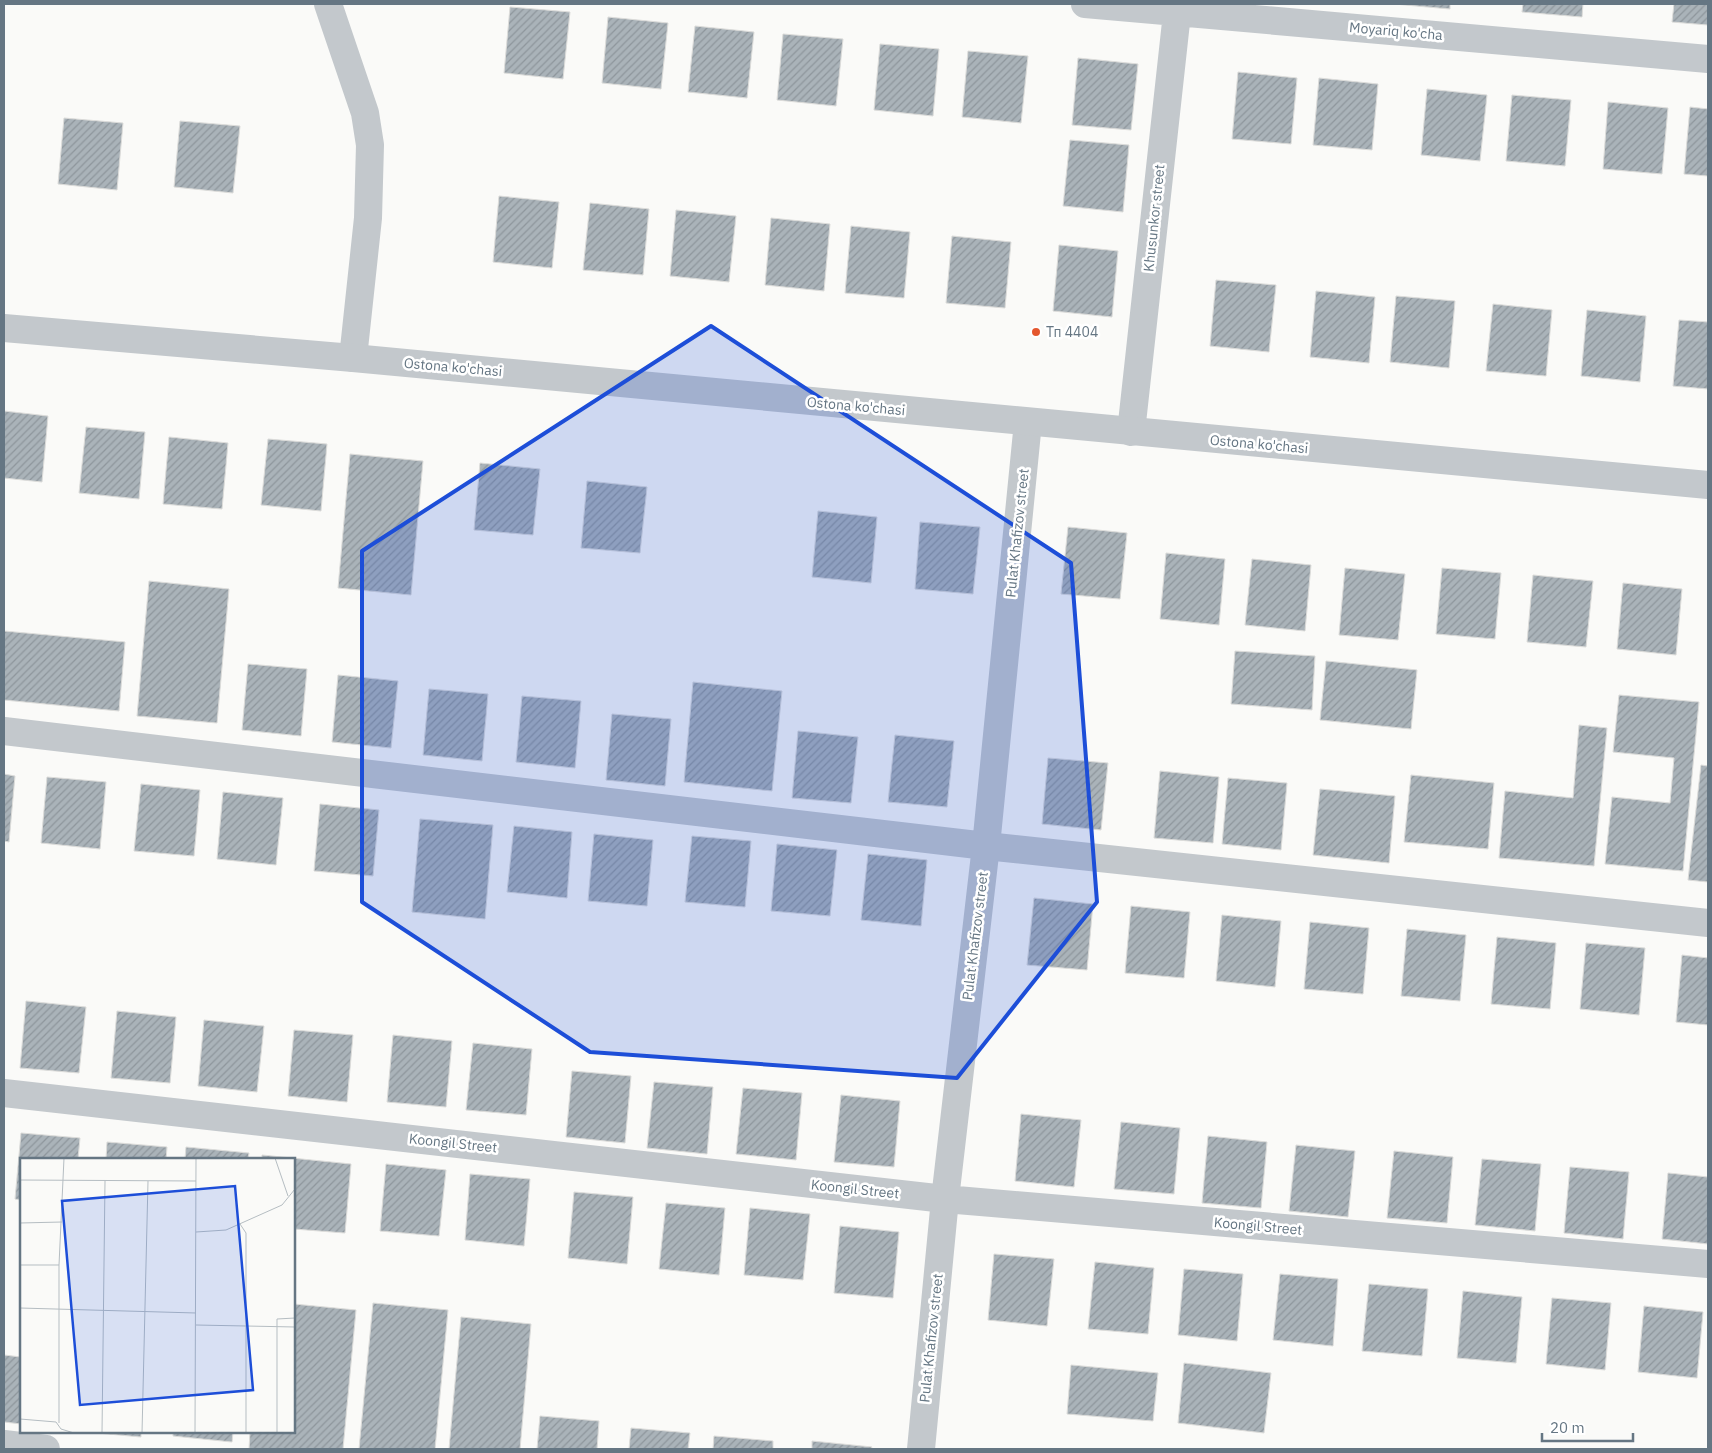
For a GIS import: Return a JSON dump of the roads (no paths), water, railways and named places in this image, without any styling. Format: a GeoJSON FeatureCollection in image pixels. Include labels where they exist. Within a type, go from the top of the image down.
{"type":"FeatureCollection","features":[{"type":"Feature","properties":{"kind":"street"},"geometry":{"type":"LineString","coordinates":[[328,4],[365,113],[370,146],[368,218],[353,358]]}},
{"type":"Feature","properties":{"kind":"street","name":"Moyariq ko'cha"},"geometry":{"type":"LineString","coordinates":[[1085,4],[1178,8],[1708,59]]}},
{"type":"Feature","properties":{"kind":"street","name":"Khusunkor street"},"geometry":{"type":"LineString","coordinates":[[1131,432],[1178,8]]}},
{"type":"Feature","properties":{"kind":"street","name":"Ostona ko'chasi"},"geometry":{"type":"LineString","coordinates":[[4,328],[353,358],[1708,485]]}},
{"type":"Feature","properties":{"kind":"street","name":"Pulat Khafizov street"},"geometry":{"type":"LineString","coordinates":[[920,1449],[945,1199],[986,846],[1028,422]]}},
{"type":"Feature","properties":{"kind":"street"},"geometry":{"type":"LineString","coordinates":[[4,731],[986,846],[1708,923]]}},
{"type":"Feature","properties":{"kind":"street","name":"Koongil Street"},"geometry":{"type":"LineString","coordinates":[[4,1093],[945,1199],[1708,1264]]}},
{"type":"Feature","properties":{"kind":"street"},"geometry":{"type":"LineString","coordinates":[[4,1444],[46,1449]]}},
{"type":"Feature","properties":{"kind":"place","name":"Тп 4404"},"geometry":{"type":"Point","coordinates":[1036,332]}}]}
